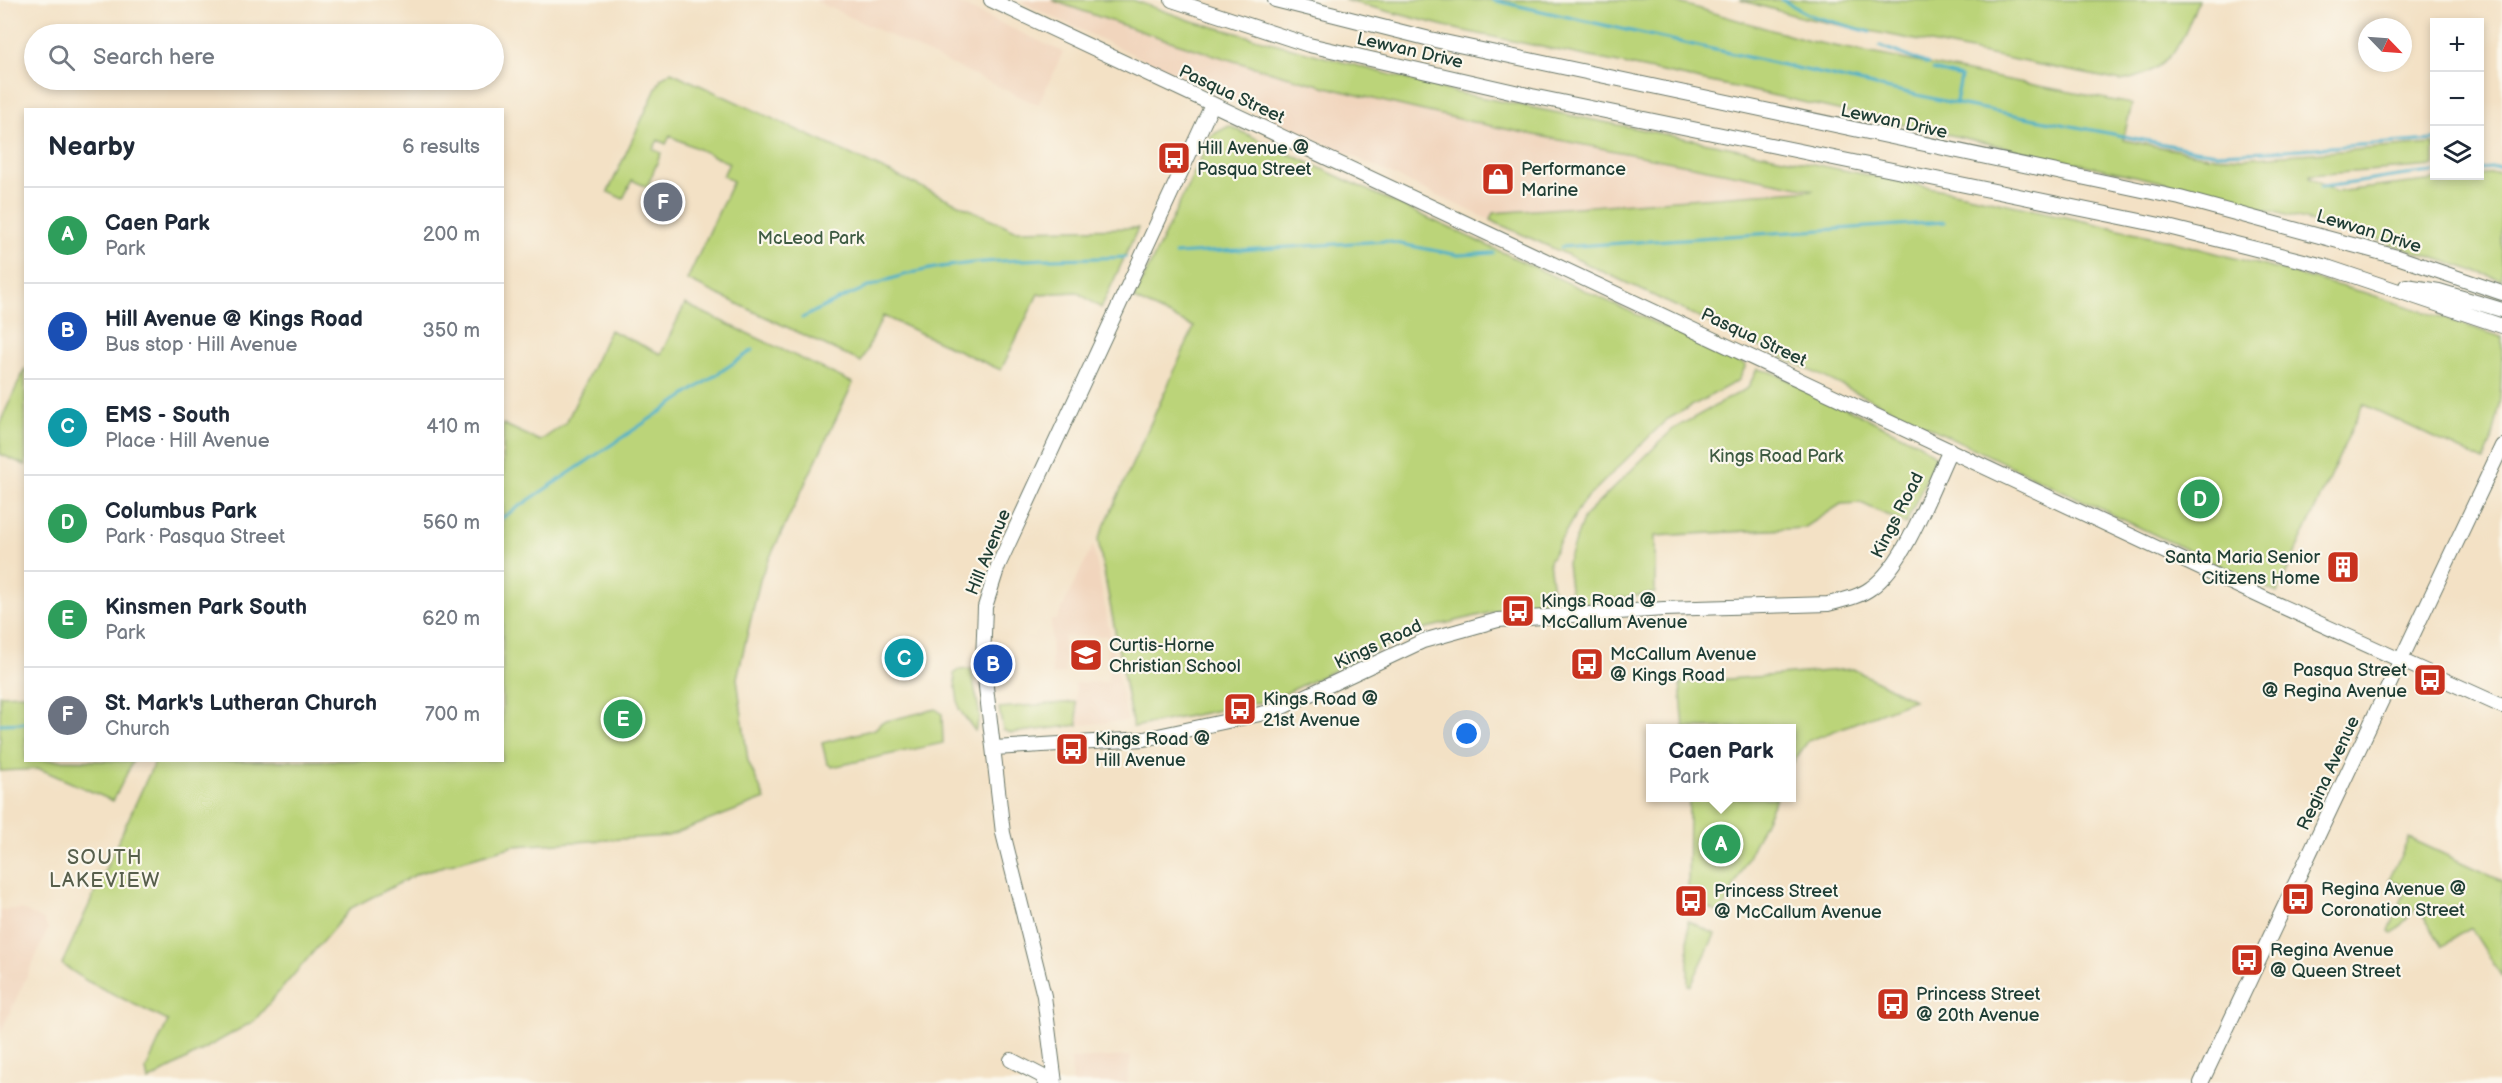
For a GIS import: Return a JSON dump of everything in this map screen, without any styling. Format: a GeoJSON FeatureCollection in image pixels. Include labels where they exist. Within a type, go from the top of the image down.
{"type":"FeatureCollection","features":[{"type":"Feature","properties":{"kind":"street","name":"Pasqua Street"},"geometry":{"type":"LineString","coordinates":[[991,0],[2401,661],[2502,706]]}},
{"type":"Feature","properties":{"kind":"street","name":"Lewvan Drive"},"geometry":{"type":"LineString","coordinates":[[1172,0],[1320,47],[1532,96],[2160,225],[2380,284],[2502,326]]}},
{"type":"Feature","properties":{"kind":"street","name":"Lewvan Drive"},"geometry":{"type":"LineString","coordinates":[[1275,0],[1430,39],[2180,198],[2397,257],[2502,293]]}},
{"type":"Feature","properties":{"kind":"street","name":"Hill Avenue"},"geometry":{"type":"LineString","coordinates":[[1055,1083],[1044,996],[1003,833],[983,662],[985,607],[998,566],[1212,105]]}},
{"type":"Feature","properties":{"kind":"street","name":"Lewvan Drive"},"geometry":{"type":"LineString","coordinates":[[2380,284],[2439,291],[2502,310]]}},
{"type":"Feature","properties":{"kind":"street","name":"Regina Avenue"},"geometry":{"type":"LineString","coordinates":[[2201,1083],[2502,446]]}},
{"type":"Feature","properties":{"kind":"street","name":"Kings Road"},"geometry":{"type":"LineString","coordinates":[[994,748],[1144,739],[1274,711],[1423,641],[1498,620],[1592,616],[1664,609],[1828,604],[1849,598],[1874,586],[1897,561],[1950,450]]}},
{"type":"Feature","properties":{"kind":"street"},"geometry":{"type":"LineString","coordinates":[[1011,1060],[1042,1076],[1046,1083]]}},
{"type":"Feature","properties":{"kind":"shaded area"},"geometry":{"type":"Polygon","coordinates":[[[814,0],[950,0],[1063,52],[1038,105],[814,0]]]}},
{"type":"Feature","properties":{"kind":"shaded area"},"geometry":{"type":"Polygon","coordinates":[[[1024,0],[1052,0],[1155,37],[1453,117],[1817,191],[1493,213],[1490,220],[1023,3],[1024,0]]]}},
{"type":"Feature","properties":{"kind":"shaded area"},"geometry":{"type":"Polygon","coordinates":[[[1093,545],[1127,721],[1078,725],[1075,683],[1108,682],[1107,636],[1064,637],[1065,673],[1052,675],[1051,619],[1056,621],[1093,545]]]}},
{"type":"Feature","properties":{"kind":"shaded area"},"geometry":{"type":"Polygon","coordinates":[[[21,909],[44,920],[48,930],[0,1034],[0,910],[21,909]]]}},
{"type":"Feature","properties":{"kind":"shaded area"},"geometry":{"type":"Polygon","coordinates":[[[1131,1056],[1127,1083],[1072,1083],[1071,1059],[1131,1056]]]}},
{"type":"Feature","properties":{"kind":"green space"},"geometry":{"type":"Polygon","coordinates":[[[1052,0],[1133,0],[1192,21],[1454,92],[1968,195],[2163,239],[2366,293],[2502,337],[2500,400],[2490,446],[2484,461],[2363,404],[2277,593],[1490,220],[1493,213],[1814,190],[1499,128],[1374,99],[1213,55],[1052,0]]]}},
{"type":"Feature","properties":{"kind":"green space"},"geometry":{"type":"Polygon","coordinates":[[[1344,0],[1669,0],[1809,41],[2132,104],[2123,140],[2208,156],[2244,158],[2430,144],[2430,166],[2310,175],[2310,178],[2335,192],[2435,180],[2484,180],[2484,174],[2502,172],[2502,280],[2370,237],[2157,181],[1744,89],[1460,30],[1344,0]]]}},
{"type":"Feature","properties":{"kind":"green space"},"geometry":{"type":"Polygon","coordinates":[[[1740,0],[2198,0],[2187,30],[2163,63],[2138,77],[2121,81],[1800,17],[1740,0]]]}},
{"type":"Feature","properties":{"kind":"green space","name":"McLeod Park"},"geometry":{"type":"Polygon","coordinates":[[[671,72],[1015,230],[1138,228],[1101,308],[1077,292],[1038,294],[1001,370],[883,316],[861,362],[687,280],[733,181],[723,176],[729,163],[670,136],[666,144],[658,140],[653,149],[661,153],[647,187],[632,180],[623,199],[608,192],[661,78],[671,72]]]}},
{"type":"Feature","properties":{"kind":"green space"},"geometry":{"type":"Polygon","coordinates":[[[1229,126],[1746,365],[1739,380],[1666,420],[1582,503],[1549,561],[1555,607],[1497,611],[1423,629],[1271,700],[1133,727],[1098,540],[1194,327],[1134,299],[1212,135],[1229,126]]]}},
{"type":"Feature","properties":{"kind":"green space"},"geometry":{"type":"Polygon","coordinates":[[[685,304],[853,383],[761,576],[737,678],[748,761],[765,799],[668,836],[514,846],[419,873],[351,908],[254,1021],[148,1081],[146,1069],[168,1021],[87,981],[62,964],[155,762],[504,762],[504,424],[540,441],[566,423],[610,330],[661,354],[685,304]]]}},
{"type":"Feature","properties":{"kind":"green space","name":"Kings Road Park"},"geometry":{"type":"Polygon","coordinates":[[[1757,369],[1772,372],[1918,443],[1936,456],[1906,524],[1861,503],[1841,504],[1804,528],[1655,536],[1655,593],[1572,605],[1567,563],[1584,517],[1673,429],[1748,388],[1757,369]]]}},
{"type":"Feature","properties":{"kind":"green space"},"geometry":{"type":"Polygon","coordinates":[[[24,370],[24,464],[0,454],[0,423],[24,370]]]}},
{"type":"Feature","properties":{"kind":"green space"},"geometry":{"type":"Polygon","coordinates":[[[971,669],[980,716],[975,731],[959,709],[954,674],[958,670],[971,669]]]}},
{"type":"Feature","properties":{"kind":"green space"},"geometry":{"type":"Polygon","coordinates":[[[1853,669],[1914,700],[1808,741],[1796,758],[1796,724],[1684,724],[1680,683],[1853,669]]]}},
{"type":"Feature","properties":{"kind":"green space"},"geometry":{"type":"Polygon","coordinates":[[[24,694],[24,762],[132,762],[113,801],[40,769],[0,771],[0,695],[24,694]]]}},
{"type":"Feature","properties":{"kind":"green space"},"geometry":{"type":"Polygon","coordinates":[[[1076,702],[1078,725],[1011,733],[1003,730],[999,708],[1076,702]]]}},
{"type":"Feature","properties":{"kind":"green space"},"geometry":{"type":"Polygon","coordinates":[[[936,709],[942,714],[943,743],[832,767],[827,763],[822,743],[875,729],[882,722],[936,709]]]}},
{"type":"Feature","properties":{"kind":"green space"},"geometry":{"type":"Polygon","coordinates":[[[1689,802],[1774,802],[1721,914],[1688,899],[1689,802]]]}},
{"type":"Feature","properties":{"kind":"green space"},"geometry":{"type":"Polygon","coordinates":[[[2409,838],[2502,881],[2502,977],[2471,928],[2442,946],[2418,907],[2393,933],[2389,931],[2407,887],[2389,880],[2409,838]]]}},
{"type":"Feature","properties":{"kind":"green space"},"geometry":{"type":"Polygon","coordinates":[[[1688,921],[1715,934],[1691,985],[1688,985],[1688,921]]]}},
{"type":"Feature","properties":{"kind":"waterway"},"geometry":{"type":"LineString","coordinates":[[1492,0],[1953,103],[2195,150],[2217,153],[2270,151],[2430,140]]}},
{"type":"Feature","properties":{"kind":"waterway"},"geometry":{"type":"LineString","coordinates":[[1782,0],[1812,16],[1870,32]]}},
{"type":"Feature","properties":{"kind":"waterway"},"geometry":{"type":"LineString","coordinates":[[1880,46],[1928,64]]}},
{"type":"Feature","properties":{"kind":"waterway"},"geometry":{"type":"LineString","coordinates":[[1933,70],[1961,77],[1956,102]]}},
{"type":"Feature","properties":{"kind":"waterway"},"geometry":{"type":"LineString","coordinates":[[2484,169],[2502,167]]}},
{"type":"Feature","properties":{"kind":"waterway"},"geometry":{"type":"LineString","coordinates":[[2320,187],[2430,172]]}},
{"type":"Feature","properties":{"kind":"waterway"},"geometry":{"type":"LineString","coordinates":[[1561,247],[1944,222]]}},
{"type":"Feature","properties":{"kind":"waterway"},"geometry":{"type":"LineString","coordinates":[[1175,254],[1385,241],[1458,255],[1494,253]]}},
{"type":"Feature","properties":{"kind":"waterway"},"geometry":{"type":"LineString","coordinates":[[802,318],[843,297],[872,286],[901,276],[940,267],[993,261],[1126,257]]}},
{"type":"Feature","properties":{"kind":"waterway"},"geometry":{"type":"LineString","coordinates":[[504,517],[753,350]]}},
{"type":"Feature","properties":{"kind":"waterway"},"geometry":{"type":"LineString","coordinates":[[0,724],[24,723]]}},
{"type":"Feature","properties":{"kind":"place","name":"Hill Avenue @ Pasqua Street"},"geometry":{"type":"Point","coordinates":[1174,158]}},
{"type":"Feature","properties":{"kind":"place","name":"Performance Marine"},"geometry":{"type":"Point","coordinates":[1498,179]}},
{"type":"Feature","properties":{"kind":"place","name":"St. Mark's Lutheran Church"},"geometry":{"type":"Point","coordinates":[663,202]}},
{"type":"Feature","properties":{"kind":"place","name":"Columbus Park"},"geometry":{"type":"Point","coordinates":[2200,499]}},
{"type":"Feature","properties":{"kind":"place","name":"Santa Maria Senior Citizens Home"},"geometry":{"type":"Point","coordinates":[2343,567]}},
{"type":"Feature","properties":{"kind":"place","name":"Kings Road @ McCallum Avenue"},"geometry":{"type":"Point","coordinates":[1518,611]}},
{"type":"Feature","properties":{"kind":"place","name":"Curtis-Horne Christian School"},"geometry":{"type":"Point","coordinates":[1086,655]}},
{"type":"Feature","properties":{"kind":"place","name":"EMS - South"},"geometry":{"type":"Point","coordinates":[904,658]}},
{"type":"Feature","properties":{"kind":"place","name":"Hill Avenue @ Kings Road"},"geometry":{"type":"Point","coordinates":[993,664]}},
{"type":"Feature","properties":{"kind":"place","name":"McCallum Avenue @ Kings Road"},"geometry":{"type":"Point","coordinates":[1587,664]}},
{"type":"Feature","properties":{"kind":"place","name":"Pasqua Street @ Regina Avenue"},"geometry":{"type":"Point","coordinates":[2430,680]}},
{"type":"Feature","properties":{"kind":"place","name":"Kings Road @ 21st Avenue"},"geometry":{"type":"Point","coordinates":[1240,709]}},
{"type":"Feature","properties":{"kind":"place","name":"Kinsmen Park South"},"geometry":{"type":"Point","coordinates":[623,719]}},
{"type":"Feature","properties":{"kind":"place","name":"Kings Road @ Hill Avenue"},"geometry":{"type":"Point","coordinates":[1072,749]}},
{"type":"Feature","properties":{"kind":"place","name":"Caen Park"},"geometry":{"type":"Point","coordinates":[1721,844]}},
{"type":"Feature","properties":{"kind":"place","name":"Regina Avenue @ Coronation Street"},"geometry":{"type":"Point","coordinates":[2298,899]}},
{"type":"Feature","properties":{"kind":"place","name":"Princess Street @ McCallum Avenue"},"geometry":{"type":"Point","coordinates":[1691,901]}},
{"type":"Feature","properties":{"kind":"place","name":"Regina Avenue @ Queen Street"},"geometry":{"type":"Point","coordinates":[2247,960]}},
{"type":"Feature","properties":{"kind":"place","name":"Princess Street @ 20th Avenue"},"geometry":{"type":"Point","coordinates":[1893,1004]}},
{"type":"Feature","properties":{"kind":"district","name":"SOUTH LAKEVIEW"},"geometry":{"type":"Point","coordinates":[105,868]}}]}
